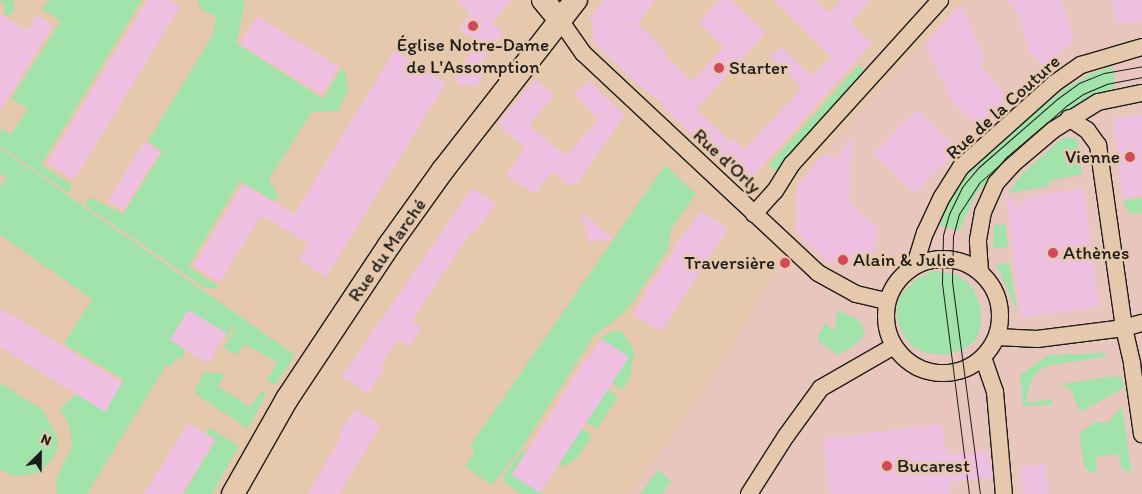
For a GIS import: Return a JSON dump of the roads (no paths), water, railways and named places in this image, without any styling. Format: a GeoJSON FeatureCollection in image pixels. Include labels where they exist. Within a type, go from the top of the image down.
{"type":"FeatureCollection","features":[{"type":"Feature","properties":{"kind":"street"},"geometry":{"type":"LineString","coordinates":[[543,0],[560,20]]}},
{"type":"Feature","properties":{"kind":"street","name":"Rue du Marché"},"geometry":{"type":"LineString","coordinates":[[233,494],[286,399],[390,244],[443,170],[576,0]]}},
{"type":"Feature","properties":{"kind":"street"},"geometry":{"type":"LineString","coordinates":[[754,214],[775,191],[792,164],[940,0]]}},
{"type":"Feature","properties":{"kind":"street","name":"Rue d'Orly"},"geometry":{"type":"LineString","coordinates":[[560,20],[583,53],[827,280],[856,294],[887,301]]}},
{"type":"Feature","properties":{"kind":"street","name":"Rue de la Couture"},"geometry":{"type":"LineString","coordinates":[[915,265],[925,233],[942,197],[961,167],[1055,83],[1081,65],[1142,47]]}},
{"type":"Feature","properties":{"kind":"street"},"geometry":{"type":"LineString","coordinates":[[980,271],[978,240],[984,212],[996,183],[1012,164],[1069,118],[1098,102],[1142,92]]}},
{"type":"Feature","properties":{"kind":"street"},"geometry":{"type":"LineString","coordinates":[[1069,118],[1087,130],[1098,145],[1124,328],[1132,364],[1142,434]]}},
{"type":"Feature","properties":{"kind":"street"},"geometry":{"type":"LineString","coordinates":[[952,259],[967,263],[980,271],[992,285],[999,302],[1000,319],[997,337],[983,358],[964,369],[937,373],[920,369],[906,360],[894,346],[888,332],[885,317],[887,301],[893,287],[902,274],[915,265],[928,260],[952,259]]}},
{"type":"Feature","properties":{"kind":"street"},"geometry":{"type":"LineString","coordinates":[[997,337],[1037,339],[1124,328],[1142,323]]}},
{"type":"Feature","properties":{"kind":"street"},"geometry":{"type":"LineString","coordinates":[[749,494],[786,436],[821,388],[894,346]]}},
{"type":"Feature","properties":{"kind":"street"},"geometry":{"type":"LineString","coordinates":[[983,358],[995,392],[1004,494]]}},
{"type":"Feature","properties":{"kind":"tram line"},"geometry":{"type":"LineString","coordinates":[[969,494],[942,283],[943,235],[949,214],[962,187],[979,167],[1057,99],[1079,83],[1104,73],[1142,66]]}},
{"type":"Feature","properties":{"kind":"tram line"},"geometry":{"type":"LineString","coordinates":[[980,494],[952,282],[953,236],[959,214],[979,183],[1066,106],[1083,94],[1106,84],[1142,77]]}},
{"type":"Feature","properties":{"kind":"place","name":"Église Notre-Dame de L'Assomption"},"geometry":{"type":"Point","coordinates":[473,26]}},
{"type":"Feature","properties":{"kind":"place","name":"Starter"},"geometry":{"type":"Point","coordinates":[719,68]}},
{"type":"Feature","properties":{"kind":"place","name":"Vienne"},"geometry":{"type":"Point","coordinates":[1130,157]}},
{"type":"Feature","properties":{"kind":"place","name":"Athènes"},"geometry":{"type":"Point","coordinates":[1053,253]}},
{"type":"Feature","properties":{"kind":"place","name":"Alain & Julie"},"geometry":{"type":"Point","coordinates":[843,260]}},
{"type":"Feature","properties":{"kind":"place","name":"Traversière"},"geometry":{"type":"Point","coordinates":[785,263]}},
{"type":"Feature","properties":{"kind":"place","name":"Bucarest"},"geometry":{"type":"Point","coordinates":[887,466]}}]}
